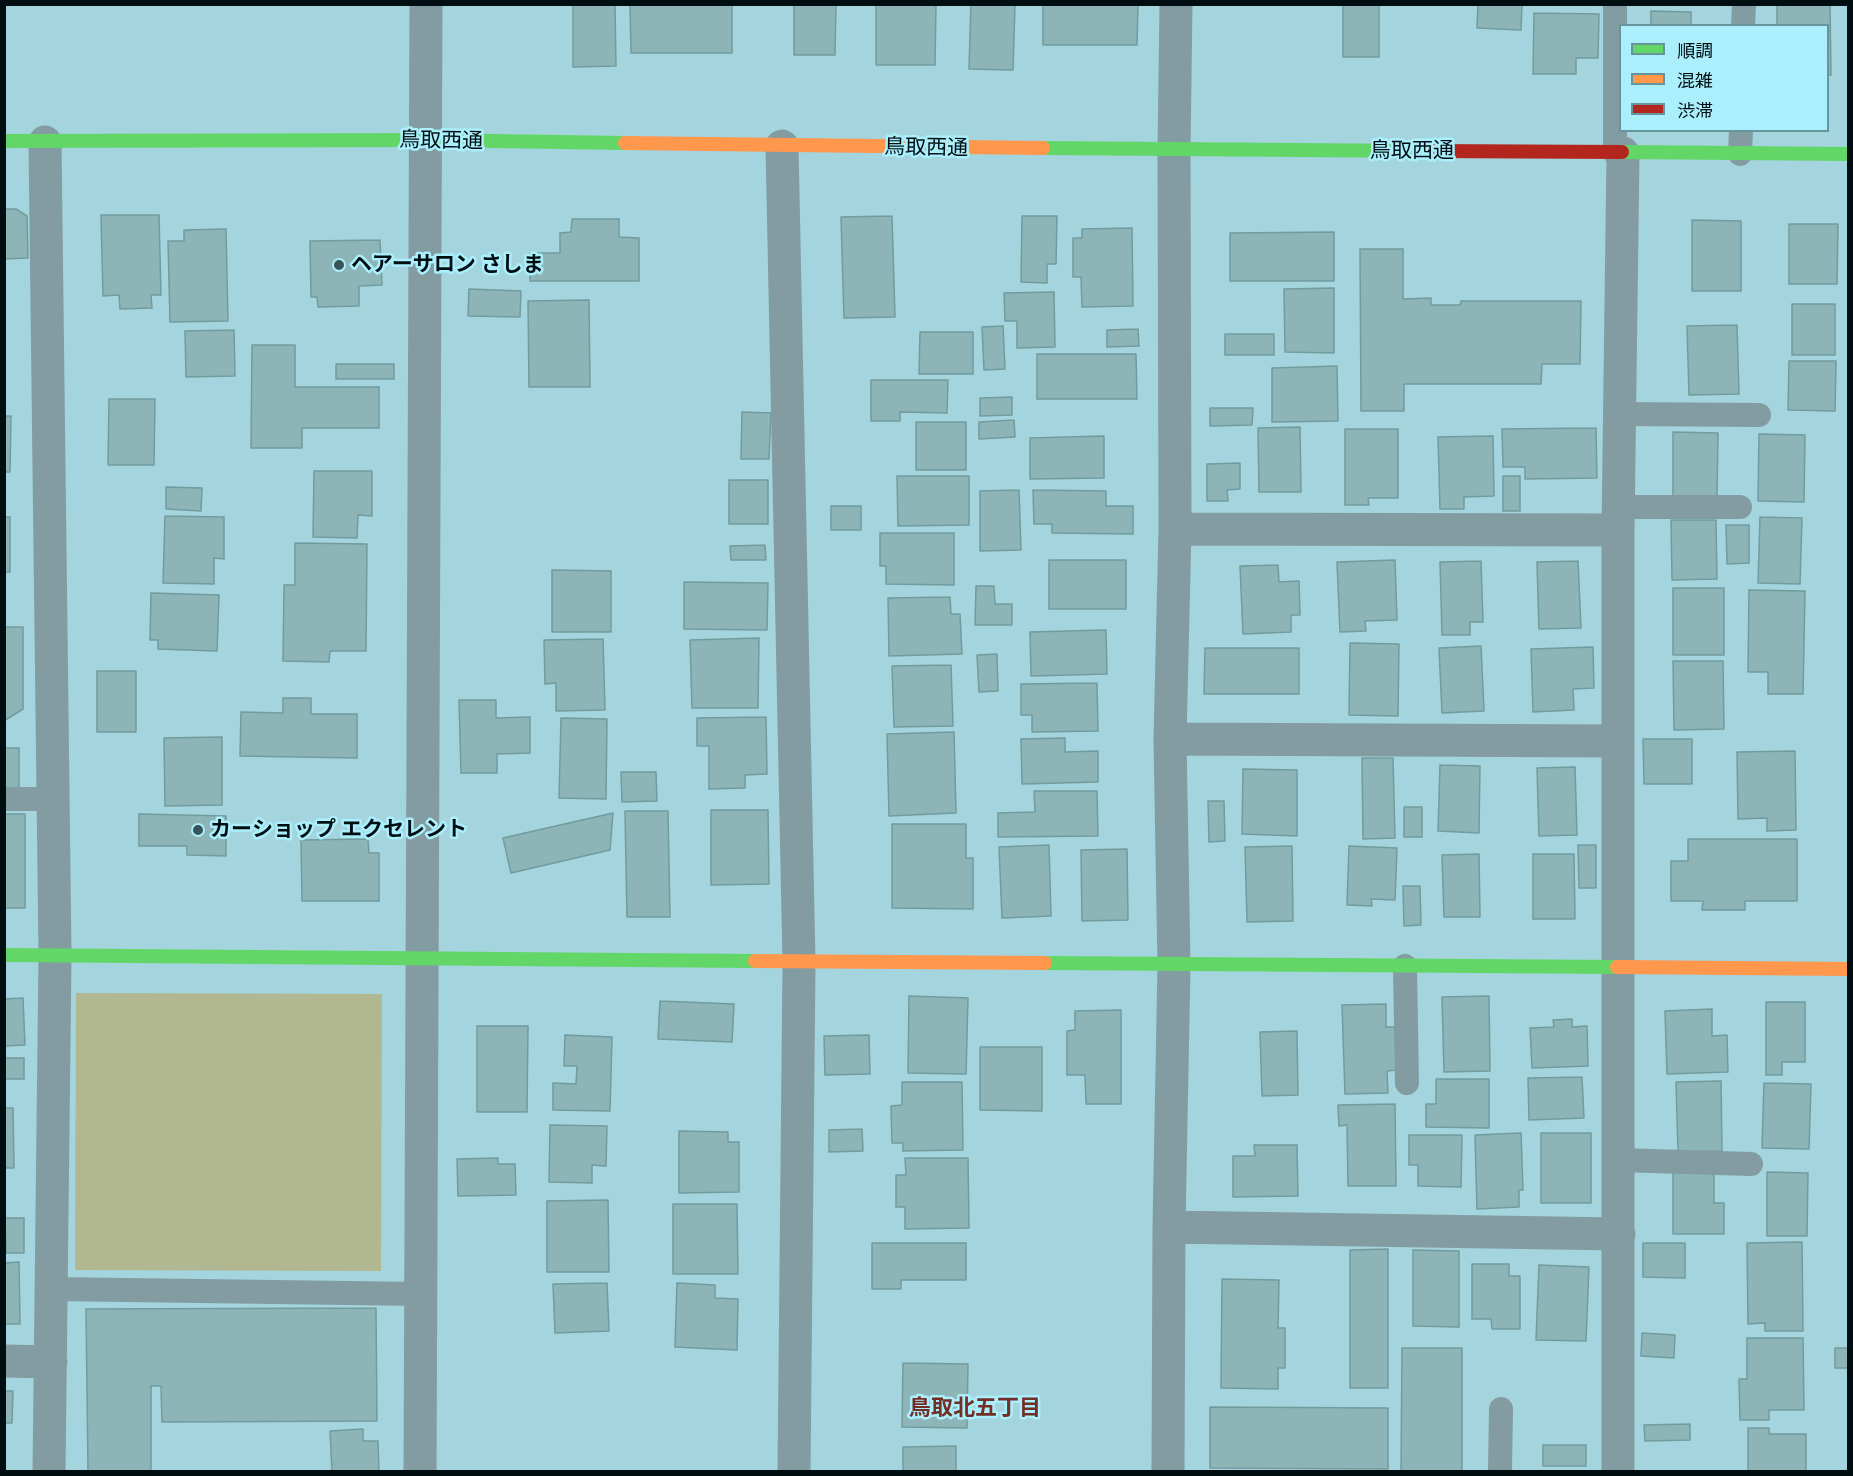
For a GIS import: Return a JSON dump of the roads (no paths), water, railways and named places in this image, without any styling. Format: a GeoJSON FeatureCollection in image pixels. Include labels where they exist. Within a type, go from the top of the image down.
{"type":"FeatureCollection","features":[{"type":"Feature","properties":{"kind":"street"},"geometry":{"type":"LineString","coordinates":[[420,1472],[426,4]]}},
{"type":"Feature","properties":{"kind":"street"},"geometry":{"type":"LineString","coordinates":[[1168,1472],[1169,1227],[1174,965],[1170,739],[1175,529],[1176,4]]}},
{"type":"Feature","properties":{"kind":"street","name":"鳥取西通"},"geometry":{"type":"LineString","coordinates":[[4,141],[426,140],[782,146],[1619,153],[1741,142],[1848,154]]}},
{"type":"Feature","properties":{"kind":"street"},"geometry":{"type":"LineString","coordinates":[[45,142],[55,955],[49,1472]]}},
{"type":"Feature","properties":{"kind":"street"},"geometry":{"type":"LineString","coordinates":[[782,146],[799,962],[794,1472]]}},
{"type":"Feature","properties":{"kind":"street"},"geometry":{"type":"LineString","coordinates":[[1618,1472],[1619,153]]}},
{"type":"Feature","properties":{"kind":"street"},"geometry":{"type":"LineString","coordinates":[[1175,529],[1618,519]]}},
{"type":"Feature","properties":{"kind":"street"},"geometry":{"type":"LineString","coordinates":[[1170,739],[1617,741]]}},
{"type":"Feature","properties":{"kind":"street"},"geometry":{"type":"LineString","coordinates":[[4,955],[1848,969]]}},
{"type":"Feature","properties":{"kind":"street"},"geometry":{"type":"LineString","coordinates":[[1169,1227],[1619,1234]]}},
{"type":"Feature","properties":{"kind":"street"},"geometry":{"type":"LineString","coordinates":[[4,1361],[51,1362]]}},
{"type":"Feature","properties":{"kind":"lane"},"geometry":{"type":"LineString","coordinates":[[1615,4],[1619,153]]}},
{"type":"Feature","properties":{"kind":"lane"},"geometry":{"type":"LineString","coordinates":[[1743,24],[1744,4]]}},
{"type":"Feature","properties":{"kind":"lane"},"geometry":{"type":"LineString","coordinates":[[1618,414],[1759,415]]}},
{"type":"Feature","properties":{"kind":"lane"},"geometry":{"type":"LineString","coordinates":[[1618,519],[1740,507]]}},
{"type":"Feature","properties":{"kind":"lane"},"geometry":{"type":"LineString","coordinates":[[4,799],[54,799]]}},
{"type":"Feature","properties":{"kind":"lane"},"geometry":{"type":"LineString","coordinates":[[1405,966],[1407,1083]]}},
{"type":"Feature","properties":{"kind":"lane"},"geometry":{"type":"LineString","coordinates":[[1618,1160],[1751,1164]]}},
{"type":"Feature","properties":{"kind":"lane"},"geometry":{"type":"LineString","coordinates":[[52,1289],[421,1294]]}},
{"type":"Feature","properties":{"kind":"lane"},"geometry":{"type":"LineString","coordinates":[[1500,1472],[1501,1409]]}},
{"type":"Feature","properties":{"kind":"place","name":"ヘアーサロン さしま"},"geometry":{"type":"Point","coordinates":[339,265]}},
{"type":"Feature","properties":{"kind":"place","name":"カーショップ エクセレント"},"geometry":{"type":"Point","coordinates":[198,830]}},
{"type":"Feature","properties":{"kind":"district","name":"鳥取北五丁目"},"geometry":{"type":"Point","coordinates":[975,1409]}}]}
